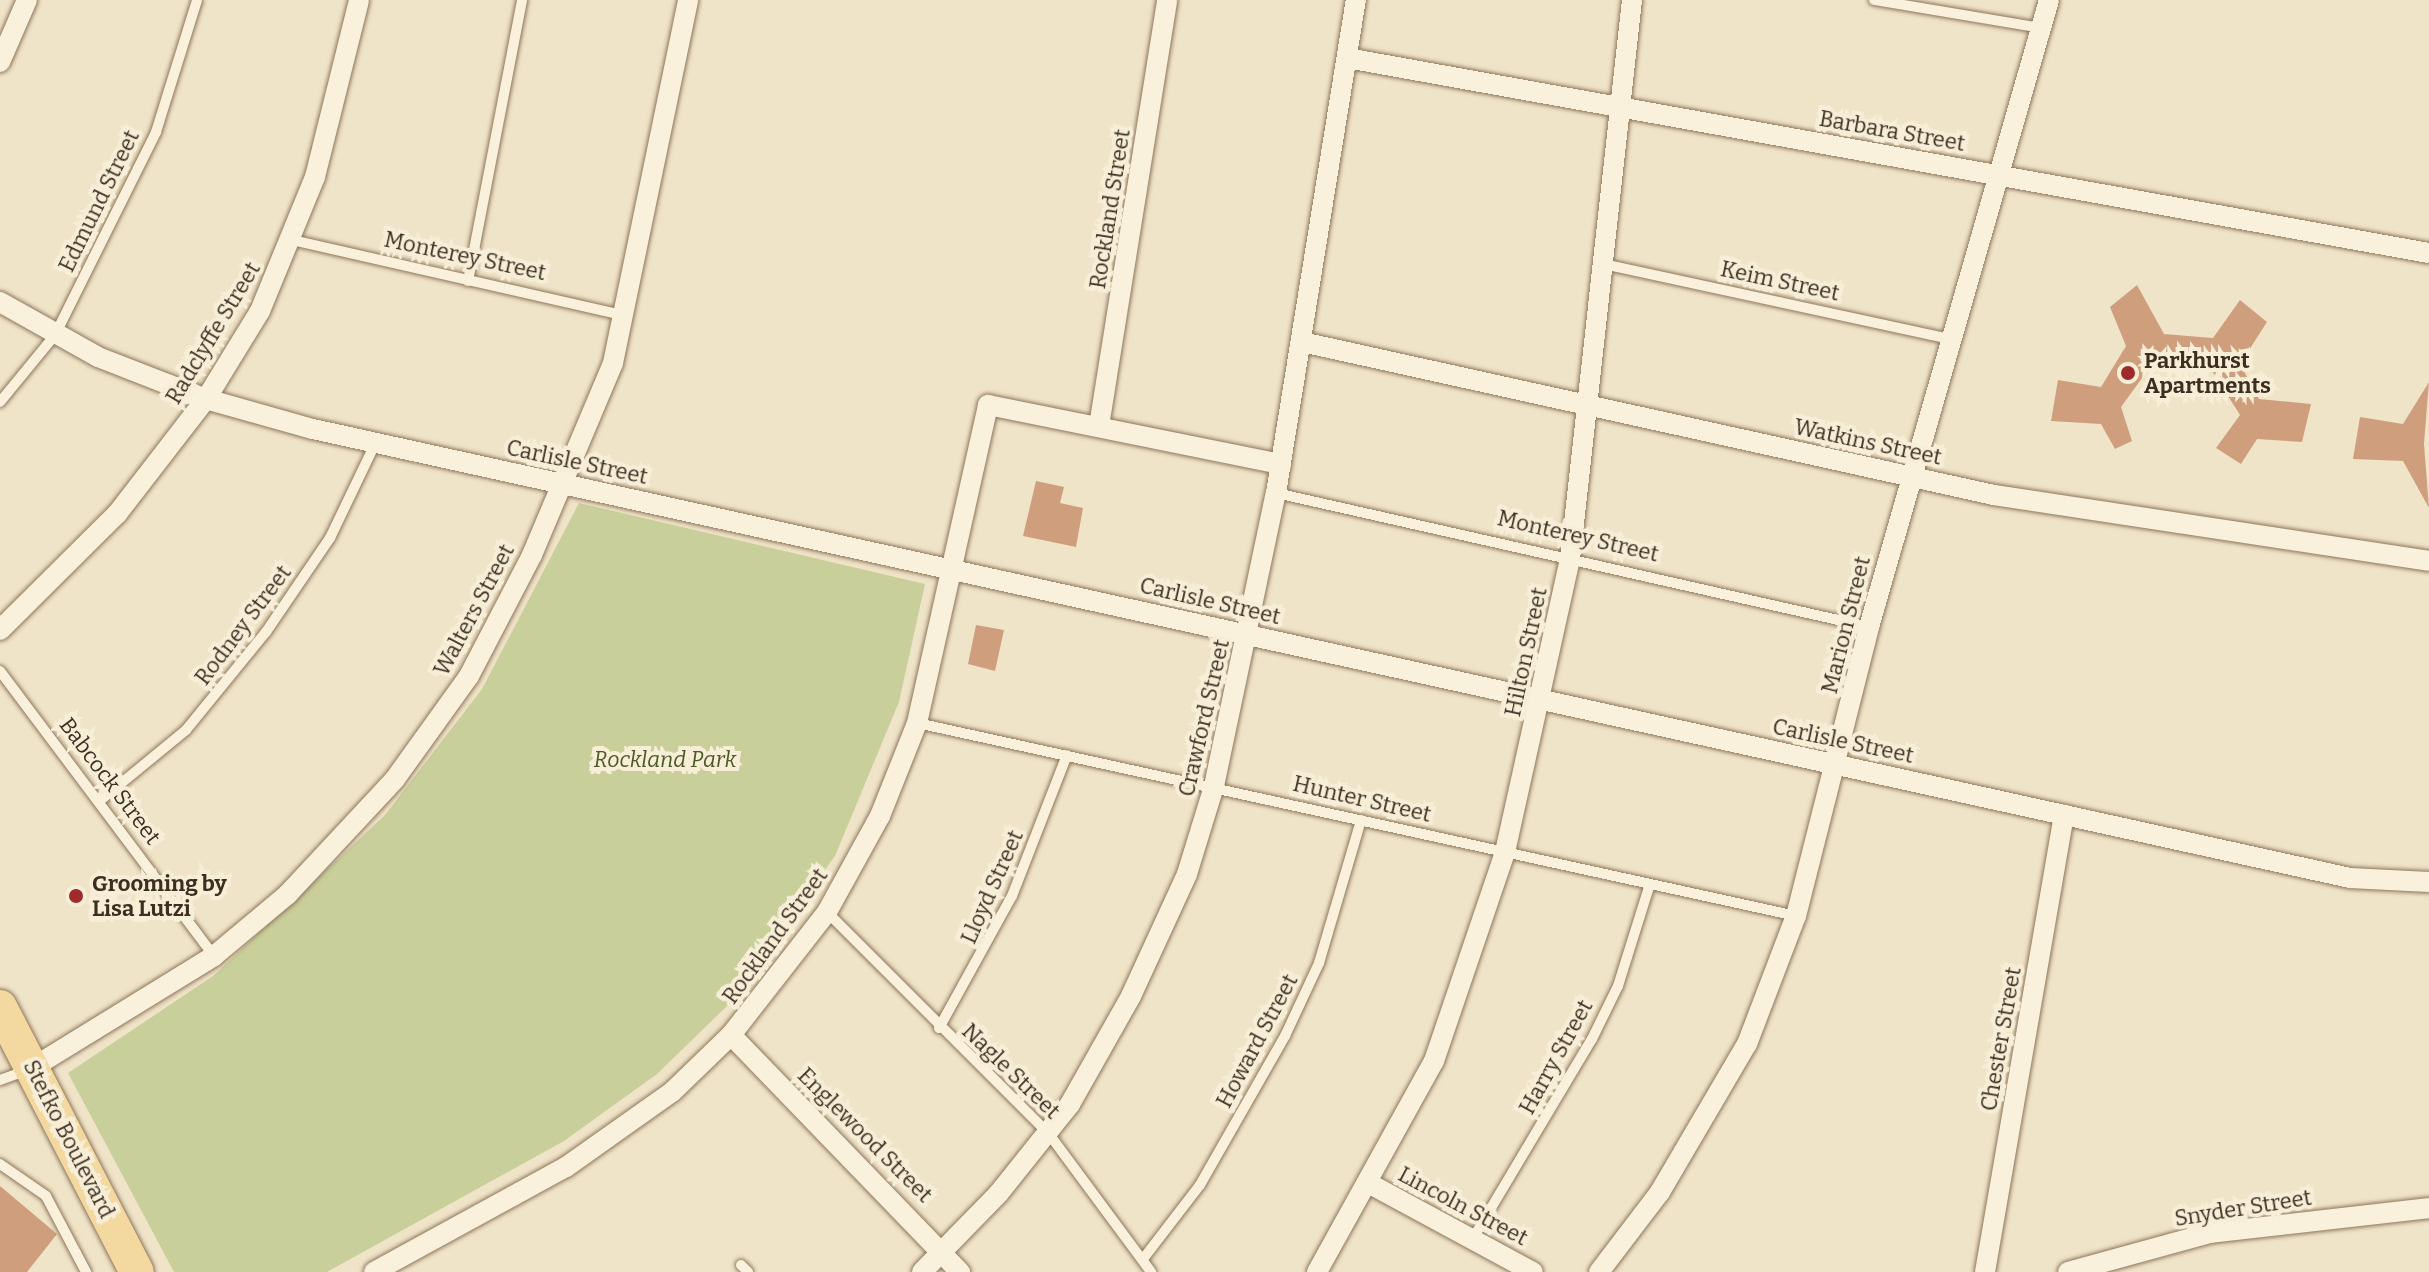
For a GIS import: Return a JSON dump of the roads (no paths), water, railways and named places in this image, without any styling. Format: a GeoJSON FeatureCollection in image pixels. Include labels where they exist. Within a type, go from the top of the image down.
{"type":"FeatureCollection","features":[{"type":"Feature","properties":{"kind":"main road","name":"Stefko Boulevard"},"geometry":{"type":"LineString","coordinates":[[0,1007],[137,1272]]}},
{"type":"Feature","properties":{"kind":"street"},"geometry":{"type":"LineString","coordinates":[[0,62],[27,0]]}},
{"type":"Feature","properties":{"kind":"street","name":"Radclyffe Street"},"geometry":{"type":"LineString","coordinates":[[0,630],[92,542],[206,399],[292,240],[330,129],[359,0]]}},
{"type":"Feature","properties":{"kind":"street","name":"Walters Street"},"geometry":{"type":"LineString","coordinates":[[32,1068],[214,956],[322,861],[433,730],[499,620],[563,483],[627,316],[688,0]]}},
{"type":"Feature","properties":{"kind":"street","name":"Rockland Street"},"geometry":{"type":"LineString","coordinates":[[374,1272],[602,1145],[731,1035],[827,912],[880,816],[917,723],[954,569],[988,405],[1099,426],[1167,0]]}},
{"type":"Feature","properties":{"kind":"street","name":"Crawford Street"},"geometry":{"type":"LineString","coordinates":[[922,1272],[1049,1134],[1158,943],[1214,786],[1276,493],[1356,0]]}},
{"type":"Feature","properties":{"kind":"street","name":"Hilton Street"},"geometry":{"type":"LineString","coordinates":[[1317,1272],[1370,1184],[1451,1021],[1505,852],[1570,559],[1590,406],[1632,0]]}},
{"type":"Feature","properties":{"kind":"street","name":"Marion Street"},"geometry":{"type":"LineString","coordinates":[[1599,1272],[1660,1192],[1747,1044],[1796,916],[1869,627],[1949,339],[2049,0]]}},
{"type":"Feature","properties":{"kind":"street","name":"Barbara Street"},"geometry":{"type":"LineString","coordinates":[[1347,58],[2429,253]]}},
{"type":"Feature","properties":{"kind":"street","name":"Carlisle Street"},"geometry":{"type":"LineString","coordinates":[[0,302],[55,335],[206,399],[375,444],[2350,878],[2429,882]]}},
{"type":"Feature","properties":{"kind":"street","name":"Watkins Street"},"geometry":{"type":"LineString","coordinates":[[1302,342],[1911,476],[2429,561]]}},
{"type":"Feature","properties":{"kind":"street"},"geometry":{"type":"LineString","coordinates":[[1099,426],[1281,464]]}},
{"type":"Feature","properties":{"kind":"street","name":"Chester Street"},"geometry":{"type":"LineString","coordinates":[[1985,1272],[2064,815]]}},
{"type":"Feature","properties":{"kind":"street","name":"Englewood Street"},"geometry":{"type":"LineString","coordinates":[[731,1035],[944,1251],[960,1272]]}},
{"type":"Feature","properties":{"kind":"street","name":"Lincoln Street"},"geometry":{"type":"LineString","coordinates":[[1370,1184],[1475,1235],[1533,1272]]}},
{"type":"Feature","properties":{"kind":"street","name":"Snyder Street"},"geometry":{"type":"LineString","coordinates":[[2068,1272],[2210,1233],[2429,1208]]}},
{"type":"Feature","properties":{"kind":"lane","name":"Edmund Street"},"geometry":{"type":"LineString","coordinates":[[0,402],[55,335],[156,132],[197,0]]}},
{"type":"Feature","properties":{"kind":"lane"},"geometry":{"type":"LineString","coordinates":[[468,281],[522,0]]}},
{"type":"Feature","properties":{"kind":"lane"},"geometry":{"type":"LineString","coordinates":[[1874,0],[2042,28]]}},
{"type":"Feature","properties":{"kind":"lane","name":"Monterey Street"},"geometry":{"type":"LineString","coordinates":[[292,240],[627,316]]}},
{"type":"Feature","properties":{"kind":"lane","name":"Keim Street"},"geometry":{"type":"LineString","coordinates":[[1603,264],[1949,339]]}},
{"type":"Feature","properties":{"kind":"lane","name":"Rodney Street"},"geometry":{"type":"LineString","coordinates":[[102,799],[186,730],[266,632],[330,538],[375,444]]}},
{"type":"Feature","properties":{"kind":"lane","name":"Monterey Street"},"geometry":{"type":"LineString","coordinates":[[1276,493],[1869,627]]}},
{"type":"Feature","properties":{"kind":"lane","name":"Babcock Street"},"geometry":{"type":"LineString","coordinates":[[0,671],[102,799],[214,956]]}},
{"type":"Feature","properties":{"kind":"lane","name":"Hunter Street"},"geometry":{"type":"LineString","coordinates":[[917,723],[1214,786],[1649,887],[1796,916]]}},
{"type":"Feature","properties":{"kind":"lane","name":"Lloyd Street"},"geometry":{"type":"LineString","coordinates":[[939,1028],[1012,896],[1067,755]]}},
{"type":"Feature","properties":{"kind":"lane","name":"Howard Street"},"geometry":{"type":"LineString","coordinates":[[1143,1259],[1200,1185],[1285,1036],[1323,950],[1361,820]]}},
{"type":"Feature","properties":{"kind":"lane","name":"Harry Street"},"geometry":{"type":"LineString","coordinates":[[1475,1235],[1592,1039],[1618,986],[1649,887]]}},
{"type":"Feature","properties":{"kind":"lane","name":"Nagle Street"},"geometry":{"type":"LineString","coordinates":[[827,912],[939,1028],[1049,1134],[1151,1272]]}},
{"type":"Feature","properties":{"kind":"lane"},"geometry":{"type":"LineString","coordinates":[[0,1080],[32,1068]]}},
{"type":"Feature","properties":{"kind":"lane"},"geometry":{"type":"LineString","coordinates":[[0,1164],[46,1196],[86,1272]]}},
{"type":"Feature","properties":{"kind":"place","name":"Parkhurst Apartments"},"geometry":{"type":"Point","coordinates":[2128,373]}},
{"type":"Feature","properties":{"kind":"place","name":"Grooming by Lisa Lutzi"},"geometry":{"type":"Point","coordinates":[76,896]}},
{"type":"Feature","properties":{"kind":"park label","name":"Rockland Park"},"geometry":{"type":"Point","coordinates":[665,760]}}]}
